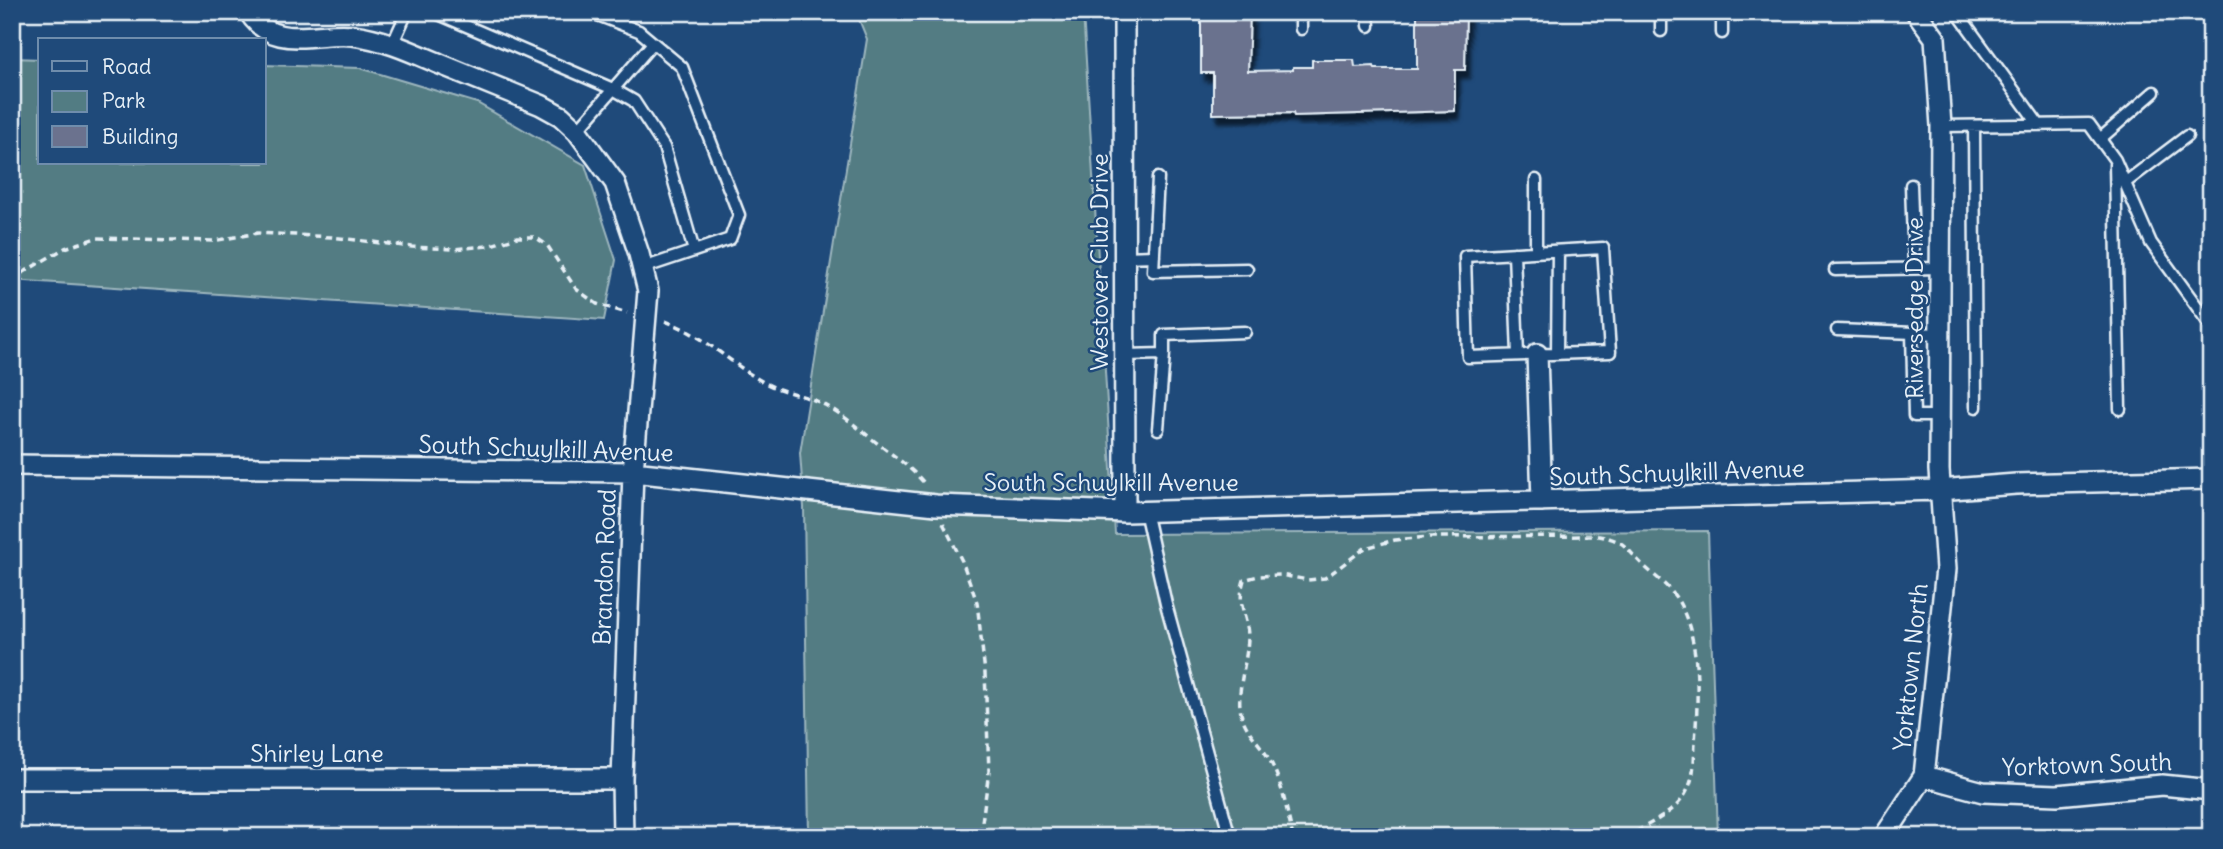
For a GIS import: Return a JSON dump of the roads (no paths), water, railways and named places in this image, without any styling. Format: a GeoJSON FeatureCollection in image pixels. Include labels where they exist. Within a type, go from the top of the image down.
{"type":"FeatureCollection","features":[{"type":"Feature","properties":{"kind":"street","name":"Brandon Road"},"geometry":{"type":"LineString","coordinates":[[249,12],[264,31],[278,36],[351,35],[392,45],[541,105],[561,116],[578,131],[615,183],[648,291],[633,472],[622,779],[623,837]]}},
{"type":"Feature","properties":{"kind":"street","name":"Westover Club Drive"},"geometry":{"type":"LineString","coordinates":[[1124,12],[1125,512]]}},
{"type":"Feature","properties":{"kind":"street","name":"Riversedge Drive"},"geometry":{"type":"LineString","coordinates":[[1916,12],[1935,38],[1941,126],[1939,490]]}},
{"type":"Feature","properties":{"kind":"street"},"geometry":{"type":"LineString","coordinates":[[1527,354],[1542,501]]}},
{"type":"Feature","properties":{"kind":"street","name":"South Schuylkill Avenue"},"geometry":{"type":"LineString","coordinates":[[12,465],[633,472],[936,505],[1125,512],[1939,490],[2016,484],[2211,479]]}},
{"type":"Feature","properties":{"kind":"street","name":"Yorktown North"},"geometry":{"type":"LineString","coordinates":[[1884,837],[1924,776],[1946,569],[1939,490]]}},
{"type":"Feature","properties":{"kind":"street","name":"Yorktown South"},"geometry":{"type":"LineString","coordinates":[[1924,776],[1983,792],[2057,795],[2162,785],[2211,790]]}},
{"type":"Feature","properties":{"kind":"street","name":"Shirley Lane"},"geometry":{"type":"LineString","coordinates":[[12,779],[622,779]]}},
{"type":"Feature","properties":{"kind":"lane"},"geometry":{"type":"LineString","coordinates":[[392,45],[407,12]]}},
{"type":"Feature","properties":{"kind":"lane"},"geometry":{"type":"LineString","coordinates":[[434,12],[613,89],[634,102],[664,147],[694,251]]}},
{"type":"Feature","properties":{"kind":"lane"},"geometry":{"type":"LineString","coordinates":[[590,12],[639,31],[682,67],[739,215],[730,239],[643,268]]}},
{"type":"Feature","properties":{"kind":"lane"},"geometry":{"type":"LineString","coordinates":[[1301,12],[1301,29]]}},
{"type":"Feature","properties":{"kind":"lane"},"geometry":{"type":"LineString","coordinates":[[1368,12],[1368,26]]}},
{"type":"Feature","properties":{"kind":"lane"},"geometry":{"type":"LineString","coordinates":[[1661,12],[1661,31]]}},
{"type":"Feature","properties":{"kind":"lane"},"geometry":{"type":"LineString","coordinates":[[1722,12],[1722,33]]}},
{"type":"Feature","properties":{"kind":"lane"},"geometry":{"type":"LineString","coordinates":[[1957,12],[2039,125]]}},
{"type":"Feature","properties":{"kind":"lane"},"geometry":{"type":"LineString","coordinates":[[578,131],[653,43]]}},
{"type":"Feature","properties":{"kind":"lane"},"geometry":{"type":"LineString","coordinates":[[2100,139],[2154,92]]}},
{"type":"Feature","properties":{"kind":"lane"},"geometry":{"type":"LineString","coordinates":[[1941,126],[2089,124],[2115,160],[2151,243],[2211,326]]}},
{"type":"Feature","properties":{"kind":"lane"},"geometry":{"type":"LineString","coordinates":[[1974,126],[1976,407]]}},
{"type":"Feature","properties":{"kind":"lane"},"geometry":{"type":"LineString","coordinates":[[2126,183],[2188,136]]}},
{"type":"Feature","properties":{"kind":"lane"},"geometry":{"type":"LineString","coordinates":[[2115,160],[2120,409]]}},
{"type":"Feature","properties":{"kind":"lane"},"geometry":{"type":"LineString","coordinates":[[1158,178],[1153,271],[1247,269]]}},
{"type":"Feature","properties":{"kind":"lane"},"geometry":{"type":"LineString","coordinates":[[1536,180],[1536,252]]}},
{"type":"Feature","properties":{"kind":"lane"},"geometry":{"type":"LineString","coordinates":[[1911,185],[1914,268]]}},
{"type":"Feature","properties":{"kind":"lane"},"geometry":{"type":"LineString","coordinates":[[1603,248],[1610,352],[1468,357],[1465,256],[1536,252],[1603,248]]}},
{"type":"Feature","properties":{"kind":"lane"},"geometry":{"type":"LineString","coordinates":[[1557,353],[1558,251]]}},
{"type":"Feature","properties":{"kind":"lane"},"geometry":{"type":"LineString","coordinates":[[1514,253],[1527,354]]}},
{"type":"Feature","properties":{"kind":"lane"},"geometry":{"type":"LineString","coordinates":[[1124,257],[1154,256]]}},
{"type":"Feature","properties":{"kind":"lane"},"geometry":{"type":"LineString","coordinates":[[1835,270],[1940,268]]}},
{"type":"Feature","properties":{"kind":"lane"},"geometry":{"type":"LineString","coordinates":[[1837,330],[1940,334]]}},
{"type":"Feature","properties":{"kind":"lane"},"geometry":{"type":"LineString","coordinates":[[1158,429],[1164,335],[1245,332]]}},
{"type":"Feature","properties":{"kind":"lane"},"geometry":{"type":"LineString","coordinates":[[1912,333],[1914,416],[1939,416]]}},
{"type":"Feature","properties":{"kind":"lane"},"geometry":{"type":"LineString","coordinates":[[1125,355],[1164,354]]}},
{"type":"Feature","properties":{"kind":"lane"},"geometry":{"type":"LineString","coordinates":[[1145,511],[1166,604],[1230,837]]}}]}
